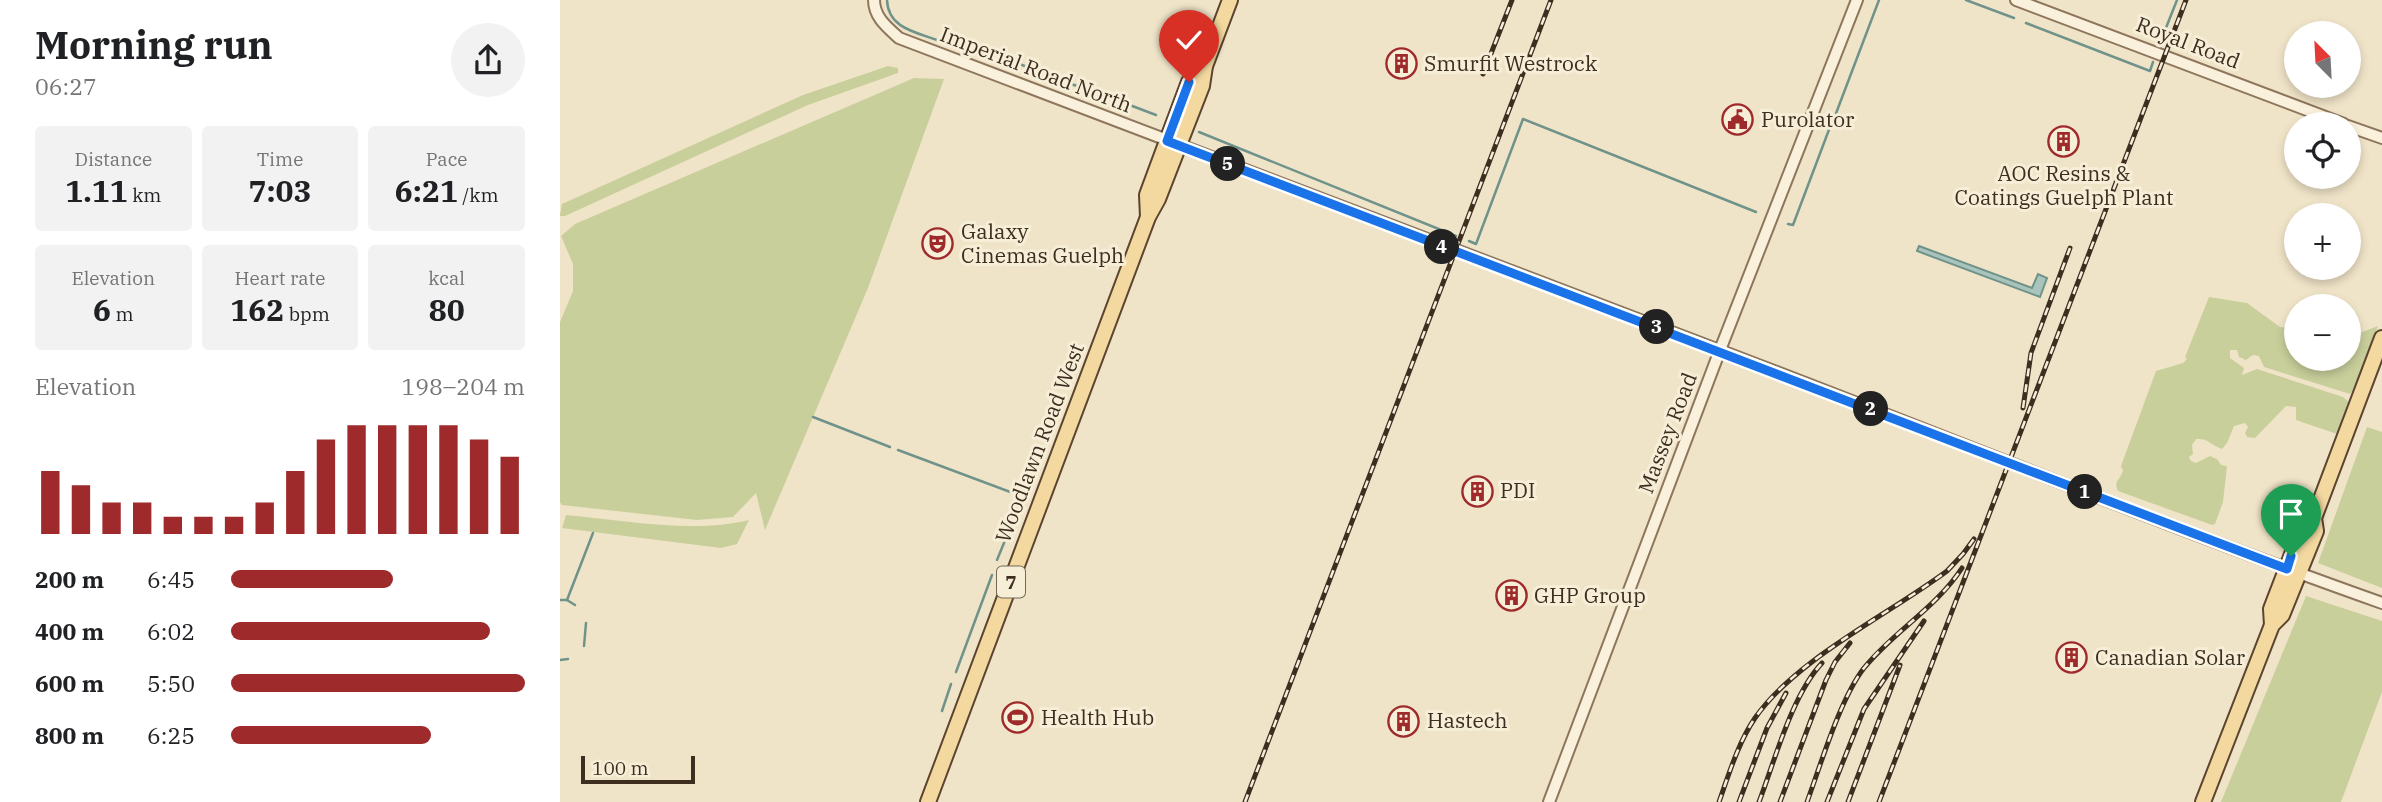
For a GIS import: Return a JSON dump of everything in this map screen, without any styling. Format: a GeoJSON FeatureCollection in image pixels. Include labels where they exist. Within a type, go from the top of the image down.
{"type":"FeatureCollection","features":[{"type":"Feature","properties":{"kind":"main road","name":"Woodlawn Road West"},"geometry":{"type":"LineString","coordinates":[[928,802],[1148,217],[1147,195],[1173,143],[1189,82],[1205,66],[1230,0]]}},
{"type":"Feature","properties":{"kind":"main road"},"geometry":{"type":"LineString","coordinates":[[2203,802],[2272,625],[2272,609],[2293,571],[2303,527],[2314,518],[2382,338]]}},
{"type":"Feature","properties":{"kind":"street","name":"Imperial Road North"},"geometry":{"type":"LineString","coordinates":[[874,0],[874,6],[883,23],[899,38],[2382,603]]}},
{"type":"Feature","properties":{"kind":"street","name":"Massey Road"},"geometry":{"type":"LineString","coordinates":[[1549,802],[1857,0]]}},
{"type":"Feature","properties":{"kind":"street","name":"Royal Road"},"geometry":{"type":"LineString","coordinates":[[2016,0],[2312,112]]}},
{"type":"Feature","properties":{"kind":"street","name":"Royal Road"},"geometry":{"type":"LineString","coordinates":[[2361,130],[2382,138]]}},
{"type":"Feature","properties":{"kind":"green space"},"geometry":{"type":"Polygon","coordinates":[[[888,66],[898,68],[898,73],[808,105],[560,216],[562,204],[803,95],[888,66]]]}},
{"type":"Feature","properties":{"kind":"green space"},"geometry":{"type":"Polygon","coordinates":[[[914,78],[944,79],[868,288],[765,530],[756,493],[733,517],[697,520],[562,505],[560,322],[573,291],[573,264],[561,236],[575,224],[914,78]]]}},
{"type":"Feature","properties":{"kind":"green space"},"geometry":{"type":"Polygon","coordinates":[[[2209,297],[2247,303],[2284,328],[2284,371],[2361,371],[2361,332],[2378,326],[2356,385],[2350,394],[2264,367],[2259,356],[2253,355],[2246,360],[2239,357],[2237,350],[2230,350],[2230,358],[2244,368],[2242,375],[2257,369],[2343,397],[2349,402],[2337,434],[2296,420],[2296,407],[2286,406],[2255,438],[2247,437],[2245,433],[2248,427],[2245,423],[2234,426],[2222,449],[2196,439],[2192,445],[2193,454],[2189,457],[2191,461],[2196,463],[2210,456],[2217,459],[2221,465],[2227,466],[2223,502],[2215,524],[2212,525],[2118,491],[2116,485],[2156,371],[2183,363],[2187,359],[2185,357],[2209,297]]]}},
{"type":"Feature","properties":{"kind":"green space"},"geometry":{"type":"Polygon","coordinates":[[[2367,427],[2382,432],[2382,588],[2318,563],[2367,427]]]}},
{"type":"Feature","properties":{"kind":"green space"},"geometry":{"type":"Polygon","coordinates":[[[566,515],[682,526],[749,520],[737,544],[721,548],[562,528],[566,515]]]}},
{"type":"Feature","properties":{"kind":"green space"},"geometry":{"type":"Polygon","coordinates":[[[2306,596],[2382,621],[2382,692],[2341,802],[2221,802],[2306,596]]]}},
{"type":"Feature","properties":{"kind":"water"},"geometry":{"type":"Polygon","coordinates":[[[1919,246],[2032,288],[2038,274],[2047,278],[2040,297],[1917,251],[1919,246]]]}},
{"type":"Feature","properties":{"kind":"waterway"},"geometry":{"type":"LineString","coordinates":[[887,0],[892,17],[897,23],[937,40]]}},
{"type":"Feature","properties":{"kind":"waterway"},"geometry":{"type":"LineString","coordinates":[[1835,116],[1879,0]]}},
{"type":"Feature","properties":{"kind":"waterway"},"geometry":{"type":"LineString","coordinates":[[1966,0],[2014,18]]}},
{"type":"Feature","properties":{"kind":"waterway"},"geometry":{"type":"LineString","coordinates":[[2160,43],[2177,0]]}},
{"type":"Feature","properties":{"kind":"waterway"},"geometry":{"type":"LineString","coordinates":[[2026,23],[2150,71],[2153,62]]}},
{"type":"Feature","properties":{"kind":"waterway"},"geometry":{"type":"LineString","coordinates":[[958,45],[978,48],[1082,88]]}},
{"type":"Feature","properties":{"kind":"waterway"},"geometry":{"type":"LineString","coordinates":[[1106,96],[1156,115]]}},
{"type":"Feature","properties":{"kind":"waterway"},"geometry":{"type":"LineString","coordinates":[[1469,241],[1476,244],[1523,119],[1756,212]]}},
{"type":"Feature","properties":{"kind":"waterway"},"geometry":{"type":"LineString","coordinates":[[1788,224],[1793,225],[1830,127]]}},
{"type":"Feature","properties":{"kind":"waterway"},"geometry":{"type":"LineString","coordinates":[[1199,132],[1456,236]]}},
{"type":"Feature","properties":{"kind":"waterway"},"geometry":{"type":"LineString","coordinates":[[813,417],[890,447]]}},
{"type":"Feature","properties":{"kind":"waterway"},"geometry":{"type":"LineString","coordinates":[[898,450],[1021,496],[1011,525]]}},
{"type":"Feature","properties":{"kind":"waterway"},"geometry":{"type":"LineString","coordinates":[[567,600],[593,533]]}},
{"type":"Feature","properties":{"kind":"waterway"},"geometry":{"type":"LineString","coordinates":[[997,560],[1006,538]]}},
{"type":"Feature","properties":{"kind":"waterway"},"geometry":{"type":"LineString","coordinates":[[956,672],[992,575]]}},
{"type":"Feature","properties":{"kind":"waterway"},"geometry":{"type":"LineString","coordinates":[[560,600],[567,600],[575,605]]}},
{"type":"Feature","properties":{"kind":"waterway"},"geometry":{"type":"LineString","coordinates":[[584,646],[586,623]]}},
{"type":"Feature","properties":{"kind":"waterway"},"geometry":{"type":"LineString","coordinates":[[560,660],[568,659]]}},
{"type":"Feature","properties":{"kind":"waterway"},"geometry":{"type":"LineString","coordinates":[[942,711],[951,684]]}},
{"type":"Feature","properties":{"kind":"railway"},"geometry":{"type":"LineString","coordinates":[[1483,74],[1512,0]]}},
{"type":"Feature","properties":{"kind":"railway"},"geometry":{"type":"LineString","coordinates":[[1245,802],[1551,0]]}},
{"type":"Feature","properties":{"kind":"railway"},"geometry":{"type":"LineString","coordinates":[[1879,802],[2186,0]]}},
{"type":"Feature","properties":{"kind":"railway"},"geometry":{"type":"LineString","coordinates":[[2023,408],[2031,353],[2070,248]]}},
{"type":"Feature","properties":{"kind":"railway"},"geometry":{"type":"LineString","coordinates":[[1719,802],[1744,738],[1755,718],[1773,697],[1818,657],[1947,571],[1974,539]]}},
{"type":"Feature","properties":{"kind":"railway"},"geometry":{"type":"LineString","coordinates":[[1807,802],[1832,732],[1855,681],[1876,655],[1940,595],[1962,568]]}},
{"type":"Feature","properties":{"kind":"railway"},"geometry":{"type":"LineString","coordinates":[[1827,802],[1864,709],[1924,621]]}},
{"type":"Feature","properties":{"kind":"railway"},"geometry":{"type":"LineString","coordinates":[[1780,802],[1826,680],[1835,662],[1850,643]]}},
{"type":"Feature","properties":{"kind":"railway"},"geometry":{"type":"LineString","coordinates":[[1759,802],[1793,710],[1811,676],[1822,663]]}},
{"type":"Feature","properties":{"kind":"railway"},"geometry":{"type":"LineString","coordinates":[[1848,802],[1900,665]]}},
{"type":"Feature","properties":{"kind":"railway"},"geometry":{"type":"LineString","coordinates":[[1739,802],[1767,728],[1786,693]]}},
{"type":"Feature","properties":{"kind":"place","name":"Smurfit Westrock"},"geometry":{"type":"Point","coordinates":[1401,64]}},
{"type":"Feature","properties":{"kind":"place","name":"Purolator"},"geometry":{"type":"Point","coordinates":[1738,120]}},
{"type":"Feature","properties":{"kind":"place","name":"AOC Resins & Coatings Guelph Plant"},"geometry":{"type":"Point","coordinates":[2064,142]}},
{"type":"Feature","properties":{"kind":"place","name":"Galaxy Cinemas Guelph"},"geometry":{"type":"Point","coordinates":[938,244]}},
{"type":"Feature","properties":{"kind":"place","name":"PDI"},"geometry":{"type":"Point","coordinates":[1477,491]}},
{"type":"Feature","properties":{"kind":"place","name":"GHP Group"},"geometry":{"type":"Point","coordinates":[1511,596]}},
{"type":"Feature","properties":{"kind":"place","name":"Canadian Solar"},"geometry":{"type":"Point","coordinates":[2072,658]}},
{"type":"Feature","properties":{"kind":"place","name":"Health Hub"},"geometry":{"type":"Point","coordinates":[1018,718]}},
{"type":"Feature","properties":{"kind":"place","name":"Hastech"},"geometry":{"type":"Point","coordinates":[1404,721]}},
{"type":"Feature","properties":{"kind":"route"},"geometry":{"type":"LineString","coordinates":[[1189,82],[1167,141],[2287,569],[2291,556]]}}]}
